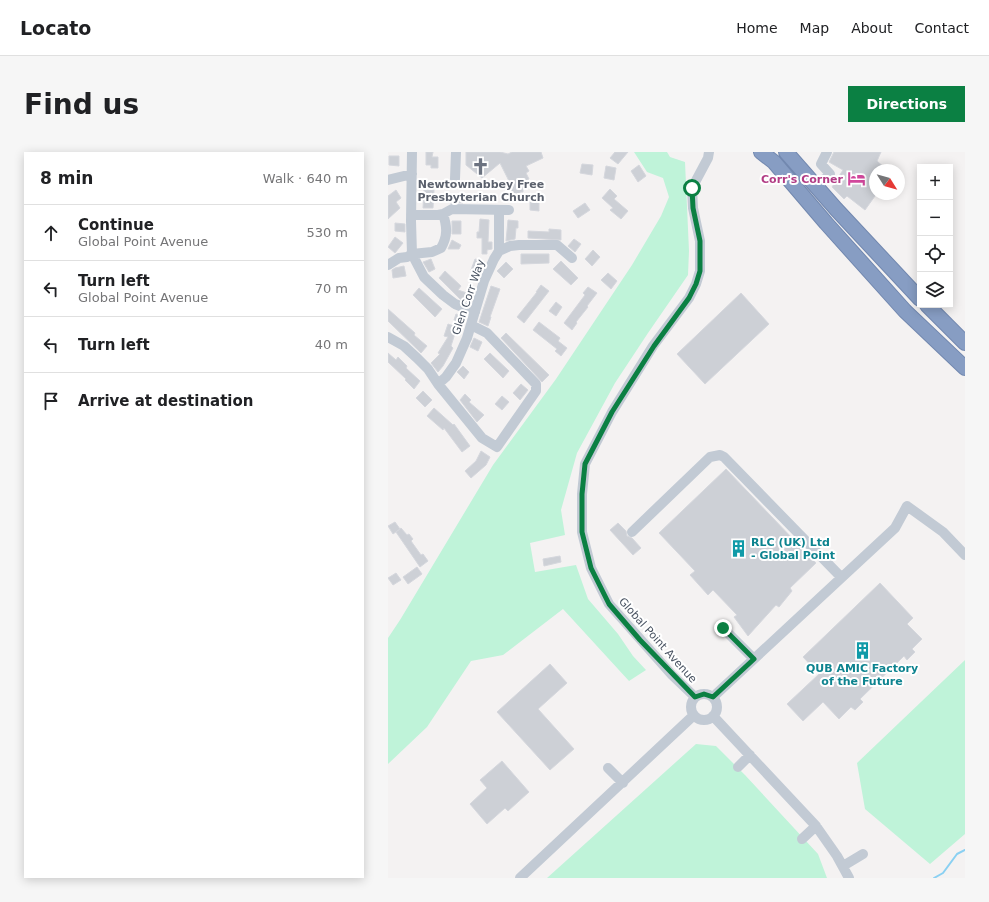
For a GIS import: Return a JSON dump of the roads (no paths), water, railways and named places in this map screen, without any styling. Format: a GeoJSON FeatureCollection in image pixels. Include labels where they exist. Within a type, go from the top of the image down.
{"type":"FeatureCollection","features":[{"type":"Feature","properties":{"kind":"highway"},"geometry":{"type":"LineString","coordinates":[[761,152],[774,162],[826,223],[905,311],[965,368]]}},
{"type":"Feature","properties":{"kind":"highway"},"geometry":{"type":"LineString","coordinates":[[786,152],[882,260],[917,296]]}},
{"type":"Feature","properties":{"kind":"highway"},"geometry":{"type":"LineString","coordinates":[[929,308],[965,342]]}},
{"type":"Feature","properties":{"kind":"street"},"geometry":{"type":"LineString","coordinates":[[412,152],[412,254],[424,277],[442,295],[455,304],[475,312]]}},
{"type":"Feature","properties":{"kind":"street"},"geometry":{"type":"LineString","coordinates":[[456,152],[456,179]]}},
{"type":"Feature","properties":{"kind":"street","name":"Global Point Avenue"},"geometry":{"type":"LineString","coordinates":[[695,697],[667,669],[609,604],[591,568],[582,532],[582,494],[585,464],[612,412],[646,357],[689,298],[696,284],[700,271],[700,241],[693,208],[692,188],[708,155],[716,152]]}},
{"type":"Feature","properties":{"kind":"street"},"geometry":{"type":"LineString","coordinates":[[816,187],[830,174],[821,164],[827,152]]}},
{"type":"Feature","properties":{"kind":"street"},"geometry":{"type":"LineString","coordinates":[[388,180],[412,174]]}},
{"type":"Feature","properties":{"kind":"street","name":"Glen Corr Way"},"geometry":{"type":"LineString","coordinates":[[438,384],[446,377],[456,363],[467,338],[484,281],[499,251],[504,210],[452,209],[443,214]]}},
{"type":"Feature","properties":{"kind":"street"},"geometry":{"type":"LineString","coordinates":[[388,265],[399,258],[407,257],[412,254],[432,252],[441,248],[446,237],[446,224],[443,214],[411,215]]}},
{"type":"Feature","properties":{"kind":"street"},"geometry":{"type":"LineString","coordinates":[[499,251],[510,246],[519,245],[557,245],[572,258]]}},
{"type":"Feature","properties":{"kind":"street"},"geometry":{"type":"LineString","coordinates":[[388,337],[404,346],[428,369],[438,384],[482,438],[497,447],[536,391],[536,384],[487,333],[471,325]]}},
{"type":"Feature","properties":{"kind":"street"},"geometry":{"type":"LineString","coordinates":[[632,532],[710,457],[720,455],[724,457],[840,578]]}},
{"type":"Feature","properties":{"kind":"street"},"geometry":{"type":"LineString","coordinates":[[520,878],[694,715],[703,720],[713,716],[717,709],[716,701],[713,697],[895,528],[907,506],[943,532],[965,555]]}},
{"type":"Feature","properties":{"kind":"street"},"geometry":{"type":"LineString","coordinates":[[723,628],[754,659]]}},
{"type":"Feature","properties":{"kind":"street","name":"Global Point Avenue"},"geometry":{"type":"LineString","coordinates":[[694,715],[691,708],[695,697],[704,694],[713,697]]}},
{"type":"Feature","properties":{"kind":"street"},"geometry":{"type":"LineString","coordinates":[[713,716],[816,826],[837,856],[849,878]]}},
{"type":"Feature","properties":{"kind":"street"},"geometry":{"type":"LineString","coordinates":[[738,767],[750,756]]}},
{"type":"Feature","properties":{"kind":"street"},"geometry":{"type":"LineString","coordinates":[[608,768],[623,783]]}},
{"type":"Feature","properties":{"kind":"street"},"geometry":{"type":"LineString","coordinates":[[802,840],[816,826]]}},
{"type":"Feature","properties":{"kind":"street"},"geometry":{"type":"LineString","coordinates":[[843,866],[863,854]]}},
{"type":"Feature","properties":{"kind":"waterway"},"geometry":{"type":"LineString","coordinates":[[934,878],[943,873],[957,854],[965,850]]}},
{"type":"Feature","properties":{"kind":"place","name":"Newtownabbey Free Presbyterian Church"},"geometry":{"type":"Point","coordinates":[481,166]}},
{"type":"Feature","properties":{"kind":"place","name":"Corr's Corner"},"geometry":{"type":"Point","coordinates":[856,179]}},
{"type":"Feature","properties":{"kind":"place","name":"RLC (UK) Ltd - Global Point"},"geometry":{"type":"Point","coordinates":[738,548]}},
{"type":"Feature","properties":{"kind":"place","name":"QUB AMIC Factory of the Future"},"geometry":{"type":"Point","coordinates":[862,650]}}]}
